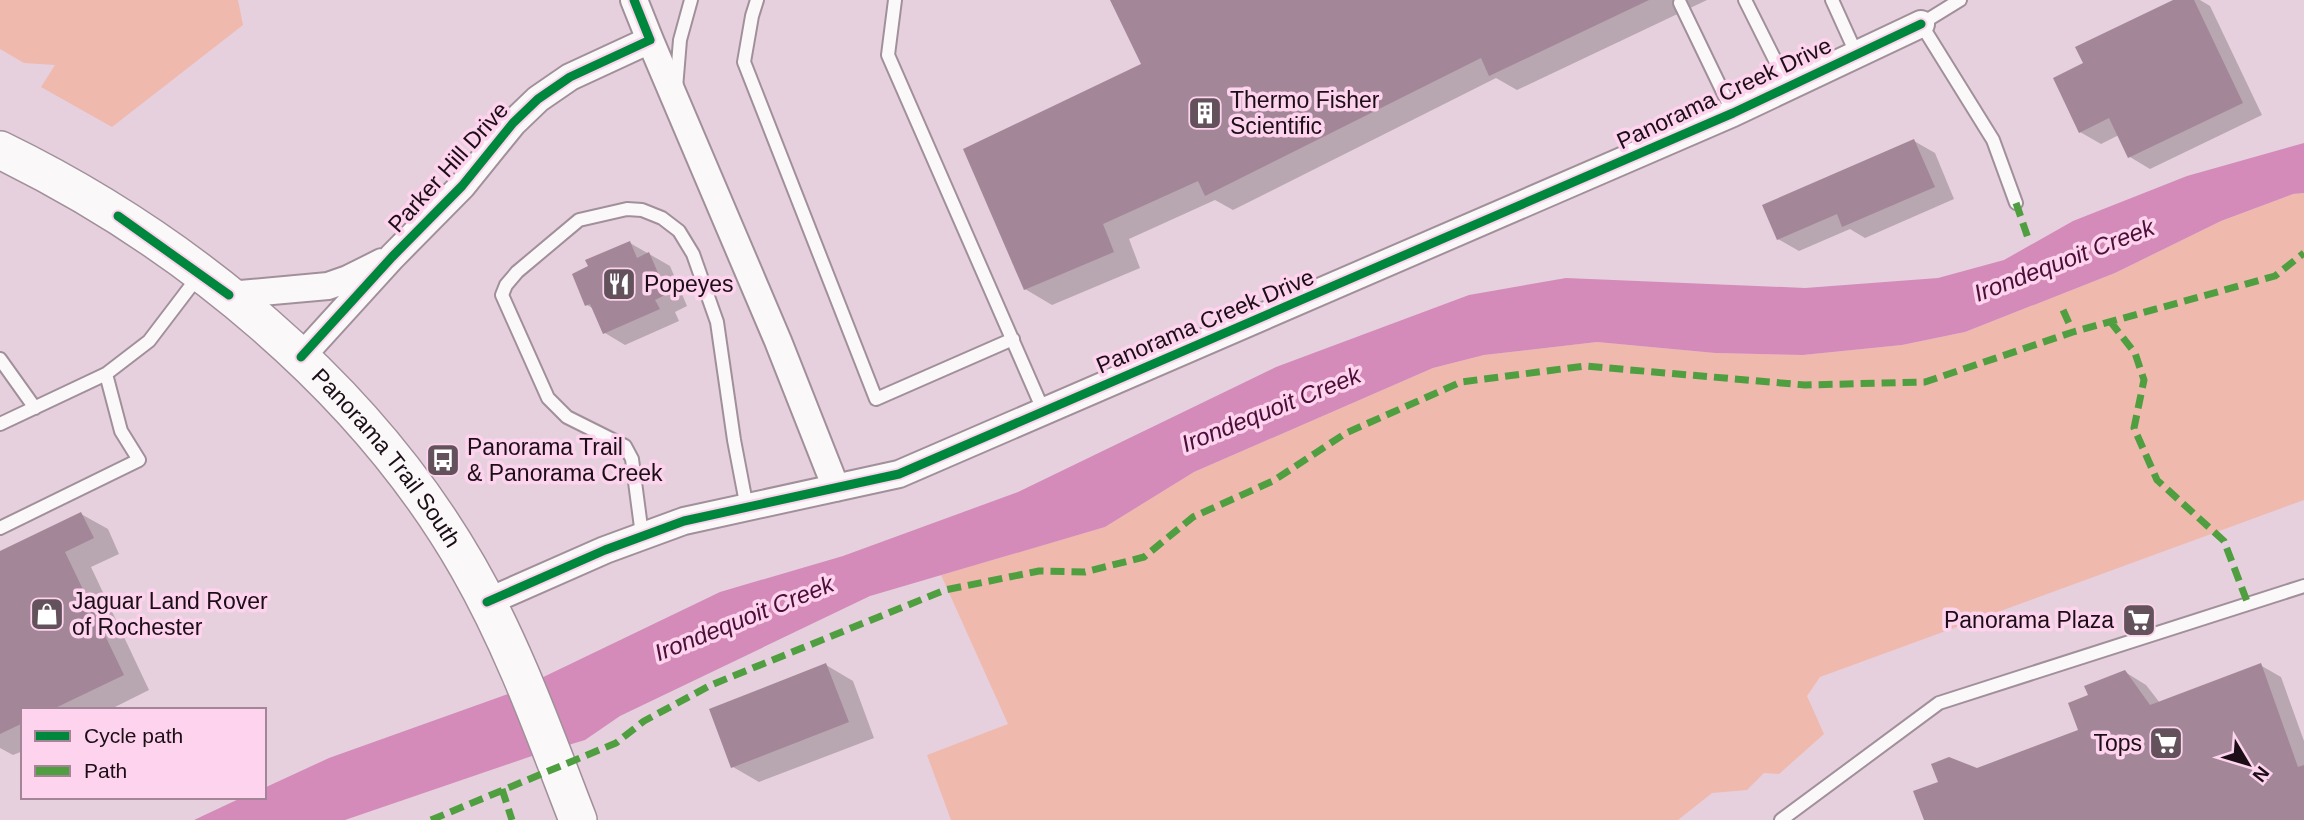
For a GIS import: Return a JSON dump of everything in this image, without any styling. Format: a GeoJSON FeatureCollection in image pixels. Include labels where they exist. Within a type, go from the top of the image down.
{"type":"FeatureCollection","features":[{"type":"Feature","properties":{"kind":"main road","name":"Panorama Trail South"},"geometry":{"type":"LineString","coordinates":[[0,150],[57,178],[109,209],[229,295],[301,357],[360,419],[396,462],[447,534],[487,602],[517,664],[578,820]]}},
{"type":"Feature","properties":{"kind":"street"},"geometry":{"type":"LineString","coordinates":[[634,0],[778,341],[836,488]]}},
{"type":"Feature","properties":{"kind":"street","name":"Panorama Creek Drive"},"geometry":{"type":"LineString","coordinates":[[487,602],[642,535],[684,521],[899,474],[1733,113],[1921,24]]}},
{"type":"Feature","properties":{"kind":"street","name":"Parker Hill Drive"},"geometry":{"type":"LineString","coordinates":[[301,357],[445,204],[513,123],[538,99],[570,78],[650,40]]}},
{"type":"Feature","properties":{"kind":"street","name":"Parker Hill Drive"},"geometry":{"type":"LineString","coordinates":[[229,295],[328,286],[393,257]]}},
{"type":"Feature","properties":{"kind":"lane"},"geometry":{"type":"LineString","coordinates":[[675,98],[680,40],[691,0]]}},
{"type":"Feature","properties":{"kind":"lane"},"geometry":{"type":"LineString","coordinates":[[757,0],[744,62],[876,400],[1013,339]]}},
{"type":"Feature","properties":{"kind":"lane"},"geometry":{"type":"LineString","coordinates":[[895,0],[888,55],[1044,412]]}},
{"type":"Feature","properties":{"kind":"lane"},"geometry":{"type":"LineString","coordinates":[[1745,0],[1788,86]]}},
{"type":"Feature","properties":{"kind":"lane"},"geometry":{"type":"LineString","coordinates":[[1832,0],[1856,53]]}},
{"type":"Feature","properties":{"kind":"lane"},"geometry":{"type":"LineString","coordinates":[[1960,0],[1921,24],[1993,140],[2016,204]]}},
{"type":"Feature","properties":{"kind":"lane"},"geometry":{"type":"LineString","coordinates":[[1680,2],[1733,113]]}},
{"type":"Feature","properties":{"kind":"lane"},"geometry":{"type":"LineString","coordinates":[[642,535],[632,459],[625,446],[566,417],[548,398],[502,295],[506,285],[517,272],[579,220],[627,209],[642,210],[669,222],[686,242],[717,322],[747,508]]}},
{"type":"Feature","properties":{"kind":"lane"},"geometry":{"type":"LineString","coordinates":[[0,424],[106,374],[149,341],[200,274]]}},
{"type":"Feature","properties":{"kind":"lane"},"geometry":{"type":"LineString","coordinates":[[0,359],[35,408]]}},
{"type":"Feature","properties":{"kind":"lane"},"geometry":{"type":"LineString","coordinates":[[0,528],[139,460],[121,431],[106,374]]}},
{"type":"Feature","properties":{"kind":"lane"},"geometry":{"type":"LineString","coordinates":[[1781,820],[1939,703],[2304,586]]}},
{"type":"Feature","properties":{"kind":"shaded area"},"geometry":{"type":"Polygon","coordinates":[[[0,0],[238,0],[243,25],[112,127],[41,87],[55,65],[24,63],[0,49],[0,0]]]}},
{"type":"Feature","properties":{"kind":"shaded area"},"geometry":{"type":"Polygon","coordinates":[[[2304,193],[2304,500],[1820,677],[1807,696],[1824,734],[1779,774],[1764,773],[1747,790],[1712,793],[1678,820],[951,820],[927,755],[1008,724],[941,575],[1105,527],[1194,472],[1433,368],[1484,355],[1597,342],[1715,353],[1803,355],[1902,345],[1965,332],[2115,273],[2221,221],[2293,194],[2304,193]]]}},
{"type":"Feature","properties":{"kind":"water","name":"Irondequoit Creek"},"geometry":{"type":"Polygon","coordinates":[[[2304,143],[2304,193],[2293,194],[2221,221],[2115,273],[1965,332],[1902,345],[1803,355],[1715,353],[1597,342],[1484,355],[1433,368],[1194,472],[1105,527],[870,596],[620,716],[585,740],[345,820],[194,820],[239,799],[266,799],[266,787],[329,758],[508,694],[720,592],[843,556],[1018,492],[1276,367],[1469,295],[1566,278],[1805,288],[1938,278],[2004,260],[2073,221],[2187,176],[2304,143]]]}},
{"type":"Feature","properties":{"kind":"building","name":"Thermo Fisher Scientific"},"geometry":{"type":"Polygon","coordinates":[[[1110,0],[1649,0],[1489,76],[1481,58],[1205,196],[1198,181],[1103,224],[1114,252],[1024,290],[963,149],[1141,64],[1110,0]]]}},
{"type":"Feature","properties":{"kind":"building"},"geometry":{"type":"Polygon","coordinates":[[[2173,0],[2194,0],[2243,103],[2128,158],[2109,118],[2079,133],[2053,78],[2083,63],[2075,47],[2173,0]]]}},
{"type":"Feature","properties":{"kind":"building"},"geometry":{"type":"Polygon","coordinates":[[[1914,139],[1935,187],[1842,227],[1837,214],[1777,240],[1762,205],[1914,139]]]}},
{"type":"Feature","properties":{"kind":"building","name":"Popeyes"},"geometry":{"type":"Polygon","coordinates":[[[630,241],[637,258],[649,252],[667,294],[655,300],[660,309],[603,334],[590,304],[585,306],[572,274],[588,266],[585,260],[630,241]]]}},
{"type":"Feature","properties":{"kind":"building","name":"Jaguar Land Rover of Rochester"},"geometry":{"type":"Polygon","coordinates":[[[81,512],[94,538],[65,552],[124,675],[55,708],[21,708],[21,724],[0,734],[0,551],[81,512]]]}},
{"type":"Feature","properties":{"kind":"building"},"geometry":{"type":"Polygon","coordinates":[[[826,663],[849,722],[731,768],[709,709],[826,663]]]}},
{"type":"Feature","properties":{"kind":"building","name":"Tops"},"geometry":{"type":"Polygon","coordinates":[[[2261,663],[2298,767],[2304,765],[2304,820],[1924,820],[1913,791],[1938,782],[1931,764],[1949,757],[1977,768],[2078,730],[2068,703],[2088,695],[2084,686],[2125,670],[2150,705],[2261,663]]]}},
{"type":"Feature","properties":{"kind":"marked path"},"geometry":{"type":"LineString","coordinates":[[2016,203],[2029,241]]}},
{"type":"Feature","properties":{"kind":"marked path"},"geometry":{"type":"LineString","coordinates":[[431,820],[616,743],[644,721],[711,685],[945,590],[1039,571],[1085,572],[1144,557],[1193,517],[1273,481],[1346,433],[1461,382],[1585,366],[1805,385],[1925,382],[2073,332],[2275,276],[2304,253]]}},
{"type":"Feature","properties":{"kind":"marked path"},"geometry":{"type":"LineString","coordinates":[[2063,310],[2073,332]]}},
{"type":"Feature","properties":{"kind":"marked path"},"geometry":{"type":"LineString","coordinates":[[2110,321],[2135,353],[2144,380],[2134,428],[2157,480],[2224,541],[2248,604]]}},
{"type":"Feature","properties":{"kind":"marked path"},"geometry":{"type":"LineString","coordinates":[[502,789],[512,820]]}},
{"type":"Feature","properties":{"kind":"cycle path"},"geometry":{"type":"LineString","coordinates":[[301,357],[392,257],[462,186],[513,123],[538,99],[570,77],[650,40],[634,0]]}},
{"type":"Feature","properties":{"kind":"cycle path"},"geometry":{"type":"LineString","coordinates":[[487,602],[605,550],[684,521],[899,474],[1733,113],[1921,24]]}},
{"type":"Feature","properties":{"kind":"cycle path"},"geometry":{"type":"LineString","coordinates":[[118,216],[229,295]]}},
{"type":"Feature","properties":{"kind":"place","name":"Thermo Fisher Scientific"},"geometry":{"type":"Point","coordinates":[1205,113]}},
{"type":"Feature","properties":{"kind":"place","name":"Popeyes"},"geometry":{"type":"Point","coordinates":[619,284]}},
{"type":"Feature","properties":{"kind":"place","name":"Panorama Trail & Panorama Creek"},"geometry":{"type":"Point","coordinates":[443,460]}},
{"type":"Feature","properties":{"kind":"place","name":"Jaguar Land Rover of Rochester"},"geometry":{"type":"Point","coordinates":[47,614]}},
{"type":"Feature","properties":{"kind":"place","name":"Panorama Plaza"},"geometry":{"type":"Point","coordinates":[2139,620]}},
{"type":"Feature","properties":{"kind":"place","name":"Tops"},"geometry":{"type":"Point","coordinates":[2166,743]}}]}
